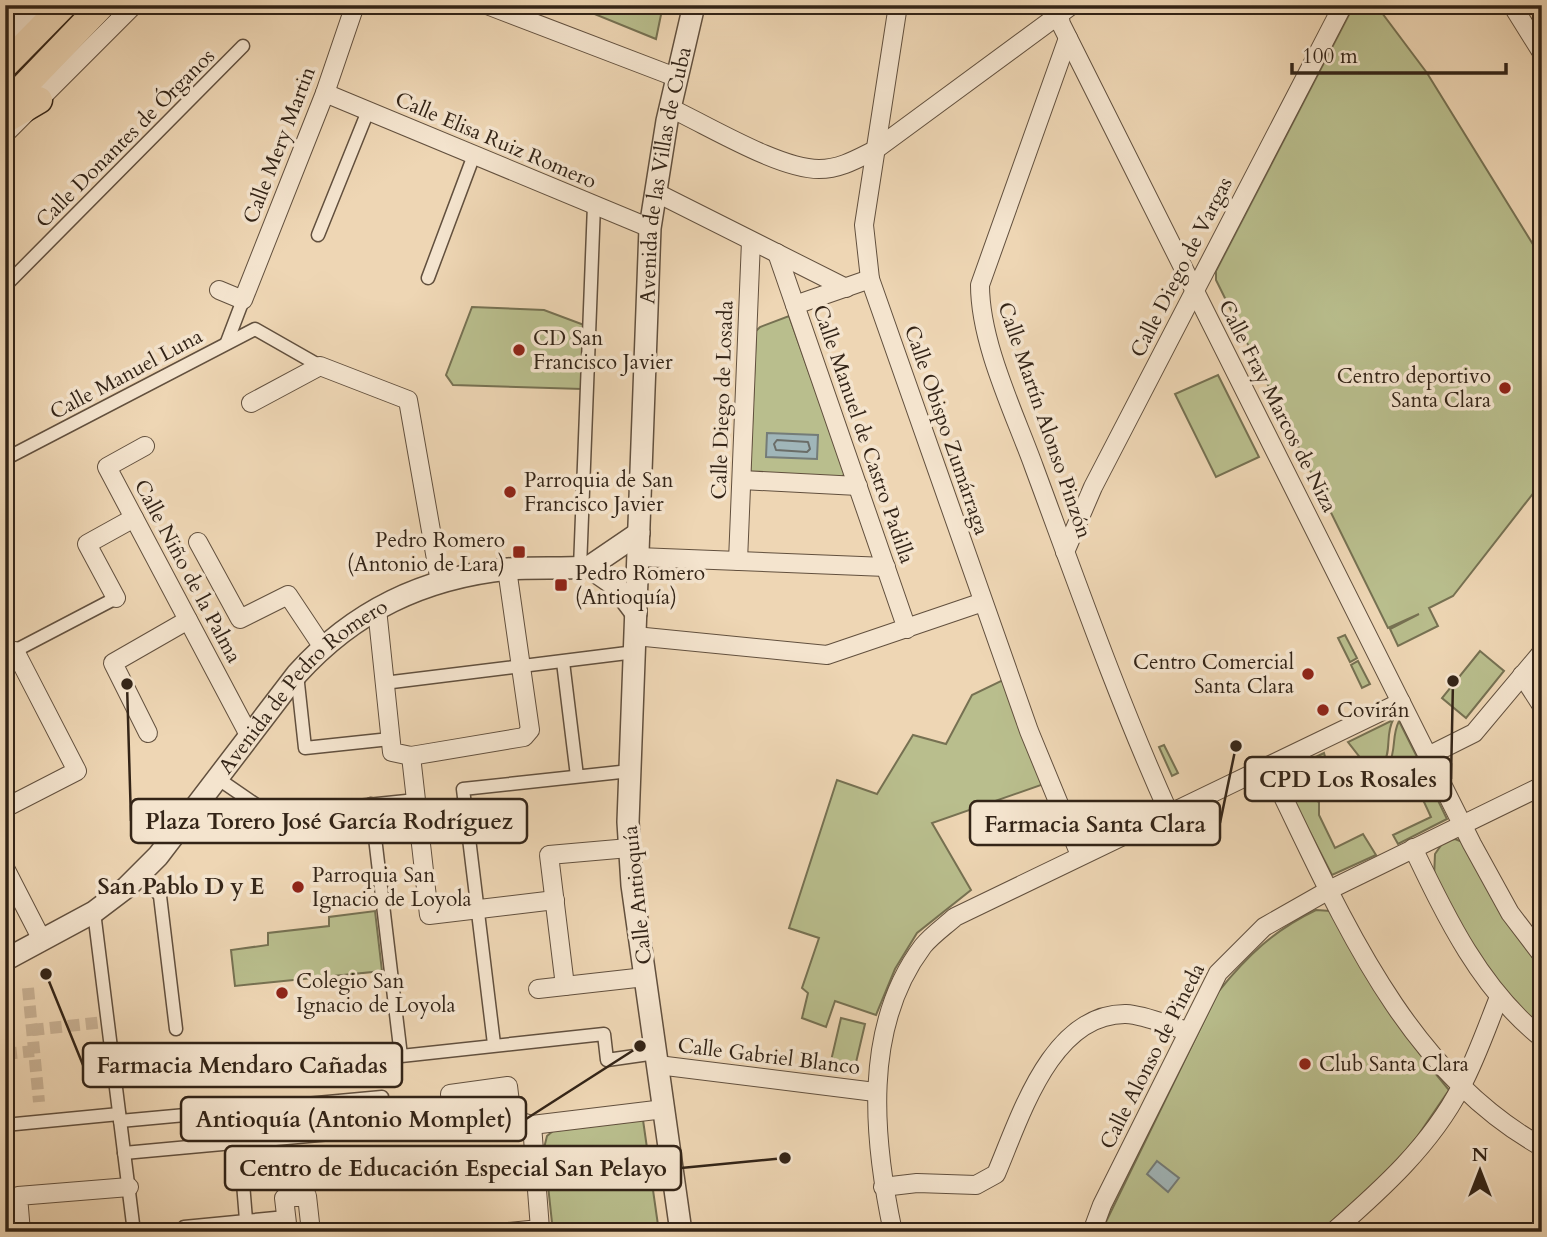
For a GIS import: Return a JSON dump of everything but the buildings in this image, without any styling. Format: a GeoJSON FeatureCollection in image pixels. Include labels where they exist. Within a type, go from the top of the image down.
{"type":"FeatureCollection","features":[{"type":"Feature","properties":{"kind":"main road"},"geometry":{"type":"LineString","coordinates":[[5,44],[31,5]]}},
{"type":"Feature","properties":{"kind":"main road"},"geometry":{"type":"LineString","coordinates":[[5,65],[64,5]]}},
{"type":"Feature","properties":{"kind":"main road"},"geometry":{"type":"LineString","coordinates":[[5,106],[102,5]]}},
{"type":"Feature","properties":{"kind":"main road"},"geometry":{"type":"LineString","coordinates":[[5,120],[39,100]]}},
{"type":"Feature","properties":{"kind":"street"},"geometry":{"type":"LineString","coordinates":[[5,134],[134,5]]}},
{"type":"Feature","properties":{"kind":"street","name":"Calle Mery Martin"},"geometry":{"type":"LineString","coordinates":[[227,342],[325,93],[355,5]]}},
{"type":"Feature","properties":{"kind":"street"},"geometry":{"type":"LineString","coordinates":[[487,5],[678,78]]}},
{"type":"Feature","properties":{"kind":"street","name":"Avenida de las Villas de Cuba"},"geometry":{"type":"LineString","coordinates":[[638,557],[650,228],[670,108],[694,5]]}},
{"type":"Feature","properties":{"kind":"street","name":"Calle Obispo Zumárraga"},"geometry":{"type":"LineString","coordinates":[[898,5],[864,225],[870,279],[1029,731],[1080,855]]}},
{"type":"Feature","properties":{"kind":"street","name":"Calle Diego de Vargas"},"geometry":{"type":"LineString","coordinates":[[1065,552],[1093,487],[1343,5]]}},
{"type":"Feature","properties":{"kind":"street"},"geometry":{"type":"LineString","coordinates":[[1512,5],[1542,53]]}},
{"type":"Feature","properties":{"kind":"street"},"geometry":{"type":"LineString","coordinates":[[670,108],[788,164],[820,169],[849,164],[875,150],[1063,8]]}},
{"type":"Feature","properties":{"kind":"street","name":"Calle Fray Marcos de Niza"},"geometry":{"type":"LineString","coordinates":[[1063,8],[1061,24],[1401,702],[1510,913],[1542,955]]}},
{"type":"Feature","properties":{"kind":"street","name":"Calle Martín Alonso Pinzón"},"geometry":{"type":"LineString","coordinates":[[1068,38],[980,285],[983,322],[1130,726],[1169,813]]}},
{"type":"Feature","properties":{"kind":"street","name":"Calle Donantes de Órganos"},"geometry":{"type":"LineString","coordinates":[[5,286],[243,46]]}},
{"type":"Feature","properties":{"kind":"street","name":"Calle Elisa Ruiz Romero"},"geometry":{"type":"LineString","coordinates":[[325,93],[650,228]]}},
{"type":"Feature","properties":{"kind":"street"},"geometry":{"type":"LineString","coordinates":[[318,235],[368,111]]}},
{"type":"Feature","properties":{"kind":"street"},"geometry":{"type":"LineString","coordinates":[[428,278],[474,155]]}},
{"type":"Feature","properties":{"kind":"street"},"geometry":{"type":"LineString","coordinates":[[655,192],[846,288]]}},
{"type":"Feature","properties":{"kind":"street"},"geometry":{"type":"LineString","coordinates":[[585,568],[594,205]]}},
{"type":"Feature","properties":{"kind":"street","name":"Calle Diego de Losada"},"geometry":{"type":"LineString","coordinates":[[738,561],[751,241]]}},
{"type":"Feature","properties":{"kind":"street","name":"Calle Manuel de Castro Padilla"},"geometry":{"type":"LineString","coordinates":[[776,253],[907,629]]}},
{"type":"Feature","properties":{"kind":"street"},"geometry":{"type":"LineString","coordinates":[[795,305],[870,279]]}},
{"type":"Feature","properties":{"kind":"street"},"geometry":{"type":"LineString","coordinates":[[219,290],[243,300]]}},
{"type":"Feature","properties":{"kind":"street","name":"Calle Manuel Luna"},"geometry":{"type":"LineString","coordinates":[[5,459],[255,329],[320,366]]}},
{"type":"Feature","properties":{"kind":"street"},"geometry":{"type":"LineString","coordinates":[[251,403],[320,366],[408,400],[440,582]]}},
{"type":"Feature","properties":{"kind":"street","name":"Calle Niño de la Palma"},"geometry":{"type":"LineString","coordinates":[[145,446],[107,467],[249,735]]}},
{"type":"Feature","properties":{"kind":"street"},"geometry":{"type":"LineString","coordinates":[[742,480],[858,486]]}},
{"type":"Feature","properties":{"kind":"street"},"geometry":{"type":"LineString","coordinates":[[5,808],[77,771],[10,653],[116,598],[87,544],[134,518]]}},
{"type":"Feature","properties":{"kind":"street"},"geometry":{"type":"LineString","coordinates":[[585,568],[639,533]]}},
{"type":"Feature","properties":{"kind":"street"},"geometry":{"type":"LineString","coordinates":[[198,542],[240,619],[288,595],[322,646]]}},
{"type":"Feature","properties":{"kind":"street"},"geometry":{"type":"LineString","coordinates":[[638,557],[886,567]]}},
{"type":"Feature","properties":{"kind":"street","name":"Calle Antioquía"},"geometry":{"type":"LineString","coordinates":[[638,557],[629,848],[681,1232]]}},
{"type":"Feature","properties":{"kind":"street"},"geometry":{"type":"LineString","coordinates":[[585,568],[615,585],[636,613]]}},
{"type":"Feature","properties":{"kind":"street","name":"Avenida de Pedro Romero"},"geometry":{"type":"LineString","coordinates":[[5,960],[94,912],[141,873],[158,856],[297,674],[322,646],[357,619],[420,588],[440,582],[508,569],[585,568]]}},
{"type":"Feature","properties":{"kind":"street"},"geometry":{"type":"LineString","coordinates":[[377,609],[392,752],[411,756],[524,737],[530,730],[524,668],[508,569]]}},
{"type":"Feature","properties":{"kind":"street"},"geometry":{"type":"LineString","coordinates":[[384,683],[564,662],[635,644],[827,655],[983,602]]}},
{"type":"Feature","properties":{"kind":"street"},"geometry":{"type":"LineString","coordinates":[[148,733],[113,663],[188,620]]}},
{"type":"Feature","properties":{"kind":"street"},"geometry":{"type":"LineString","coordinates":[[1430,755],[1474,733],[1542,652]]}},
{"type":"Feature","properties":{"kind":"street"},"geometry":{"type":"LineString","coordinates":[[564,662],[577,776]]}},
{"type":"Feature","properties":{"kind":"street"},"geometry":{"type":"LineString","coordinates":[[297,674],[305,748],[390,739]]}},
{"type":"Feature","properties":{"kind":"street"},"geometry":{"type":"LineString","coordinates":[[1522,675],[1542,706]]}},
{"type":"Feature","properties":{"kind":"street"},"geometry":{"type":"LineString","coordinates":[[892,1232],[883,1188],[875,1092],[888,1020],[904,976],[925,944],[955,917],[1401,702]]}},
{"type":"Feature","properties":{"kind":"street"},"geometry":{"type":"LineString","coordinates":[[411,756],[429,915],[555,900]]}},
{"type":"Feature","properties":{"kind":"street"},"geometry":{"type":"LineString","coordinates":[[1268,766],[1369,964],[1414,1034],[1461,1088],[1518,1134],[1542,1147]]}},
{"type":"Feature","properties":{"kind":"street"},"geometry":{"type":"LineString","coordinates":[[494,1044],[463,789],[630,771]]}},
{"type":"Feature","properties":{"kind":"street"},"geometry":{"type":"LineString","coordinates":[[217,778],[271,815],[416,800]]}},
{"type":"Feature","properties":{"kind":"street","name":"Calle Alonso de Pineda"},"geometry":{"type":"LineString","coordinates":[[1093,1232],[1102,1205],[1218,973],[1264,927],[1329,890],[1454,828],[1539,794]]}},
{"type":"Feature","properties":{"kind":"street","name":"Calle Gabriel Blanco"},"geometry":{"type":"LineString","coordinates":[[371,804],[401,1056],[604,1034],[607,1060],[657,1059],[875,1092]]}},
{"type":"Feature","properties":{"kind":"street"},"geometry":{"type":"LineString","coordinates":[[565,986],[549,855],[629,848]]}},
{"type":"Feature","properties":{"kind":"street"},"geometry":{"type":"LineString","coordinates":[[1413,848],[1460,939],[1499,997],[1542,1038]]}},
{"type":"Feature","properties":{"kind":"street"},"geometry":{"type":"LineString","coordinates":[[5,868],[42,940]]}},
{"type":"Feature","properties":{"kind":"street"},"geometry":{"type":"LineString","coordinates":[[141,873],[160,896],[176,1029]]}},
{"type":"Feature","properties":{"kind":"street"},"geometry":{"type":"LineString","coordinates":[[94,912],[134,1232]]}},
{"type":"Feature","properties":{"kind":"street"},"geometry":{"type":"LineString","coordinates":[[538,989],[645,977]]}},
{"type":"Feature","properties":{"kind":"street"},"geometry":{"type":"LineString","coordinates":[[1333,1232],[1400,1171],[1461,1088],[1499,997]]}},
{"type":"Feature","properties":{"kind":"street"},"geometry":{"type":"LineString","coordinates":[[883,1188],[917,1184],[976,1185],[996,1174],[1037,1076],[1068,1040],[1095,1019],[1129,1014],[1188,1031]]}},
{"type":"Feature","properties":{"kind":"street"},"geometry":{"type":"LineString","coordinates":[[5,1125],[237,1110],[382,1097]]}},
{"type":"Feature","properties":{"kind":"street"},"geometry":{"type":"LineString","coordinates":[[512,1119],[532,1125],[664,1109]]}},
{"type":"Feature","properties":{"kind":"street"},"geometry":{"type":"LineString","coordinates":[[237,1110],[247,1226]]}},
{"type":"Feature","properties":{"kind":"street"},"geometry":{"type":"LineString","coordinates":[[508,1232],[540,1228],[532,1125]]}},
{"type":"Feature","properties":{"kind":"street"},"geometry":{"type":"LineString","coordinates":[[124,1153],[385,1129]]}},
{"type":"Feature","properties":{"kind":"street"},"geometry":{"type":"LineString","coordinates":[[404,1178],[492,1170]]}},
{"type":"Feature","properties":{"kind":"street"},"geometry":{"type":"LineString","coordinates":[[21,1232],[18,1196],[129,1187]]}},
{"type":"Feature","properties":{"kind":"street"},"geometry":{"type":"LineString","coordinates":[[184,1227],[287,1224],[284,1198],[307,1196],[311,1232]]}},
{"type":"Feature","properties":{"kind":"green space"},"geometry":{"type":"Polygon","coordinates":[[[589,5],[663,5],[656,39],[587,11],[589,5]]]}},
{"type":"Feature","properties":{"kind":"green space"},"geometry":{"type":"Polygon","coordinates":[[[1354,5],[1376,5],[1427,73],[1542,259],[1542,482],[1453,596],[1429,608],[1438,626],[1398,646],[1390,629],[1419,614],[1388,628],[1216,280],[1216,271],[1354,5]]]}},
{"type":"Feature","properties":{"kind":"green space","name":"CD San Francisco Javier"},"geometry":{"type":"Polygon","coordinates":[[[472,307],[544,310],[584,325],[582,389],[453,385],[446,375],[472,307]]]}},
{"type":"Feature","properties":{"kind":"green space"},"geometry":{"type":"Polygon","coordinates":[[[789,316],[845,473],[842,477],[750,473],[756,331],[789,316]]]}},
{"type":"Feature","properties":{"kind":"green space"},"geometry":{"type":"Polygon","coordinates":[[[1218,375],[1259,457],[1216,477],[1175,394],[1218,375]]]}},
{"type":"Feature","properties":{"kind":"green space"},"geometry":{"type":"Polygon","coordinates":[[[1345,635],[1357,658],[1350,662],[1338,638],[1345,635]]]}},
{"type":"Feature","properties":{"kind":"green space"},"geometry":{"type":"Polygon","coordinates":[[[1480,651],[1504,671],[1466,718],[1442,698],[1480,651]]]}},
{"type":"Feature","properties":{"kind":"green space"},"geometry":{"type":"Polygon","coordinates":[[[1358,661],[1370,684],[1362,688],[1351,665],[1358,661]]]}},
{"type":"Feature","properties":{"kind":"green space"},"geometry":{"type":"Polygon","coordinates":[[[1003,680],[1044,784],[932,823],[971,890],[917,933],[895,969],[876,1015],[835,1001],[826,1027],[802,1018],[808,993],[802,988],[819,938],[789,928],[837,780],[877,794],[913,735],[946,744],[972,695],[1003,680]]]}},
{"type":"Feature","properties":{"kind":"green space"},"geometry":{"type":"Polygon","coordinates":[[[1393,720],[1383,765],[1369,765],[1348,742],[1393,720]]]}},
{"type":"Feature","properties":{"kind":"green space"},"geometry":{"type":"Polygon","coordinates":[[[1399,721],[1424,771],[1405,775],[1388,766],[1399,721]]]}},
{"type":"Feature","properties":{"kind":"green space"},"geometry":{"type":"Polygon","coordinates":[[[1164,745],[1178,773],[1172,776],[1159,747],[1164,745]]]}},
{"type":"Feature","properties":{"kind":"green space"},"geometry":{"type":"Polygon","coordinates":[[[1324,753],[1331,778],[1321,796],[1284,772],[1324,753]]]}},
{"type":"Feature","properties":{"kind":"green space"},"geometry":{"type":"Polygon","coordinates":[[[1282,778],[1319,802],[1319,815],[1335,848],[1363,834],[1376,855],[1332,875],[1282,778]]]}},
{"type":"Feature","properties":{"kind":"green space"},"geometry":{"type":"Polygon","coordinates":[[[1430,784],[1447,819],[1398,844],[1393,835],[1431,817],[1418,789],[1430,784]]]}},
{"type":"Feature","properties":{"kind":"green space"},"geometry":{"type":"Polygon","coordinates":[[[1455,839],[1465,843],[1525,944],[1542,965],[1542,1031],[1488,972],[1434,878],[1435,854],[1444,841],[1455,839]]]}},
{"type":"Feature","properties":{"kind":"green space","name":"Club Santa Clara"},"geometry":{"type":"Polygon","coordinates":[[[1316,910],[1331,911],[1385,1004],[1449,1090],[1417,1137],[1387,1173],[1320,1232],[1101,1232],[1218,992],[1262,945],[1287,926],[1316,910]]]}},
{"type":"Feature","properties":{"kind":"green space"},"geometry":{"type":"Polygon","coordinates":[[[375,911],[382,971],[235,986],[231,950],[268,945],[268,933],[329,926],[329,917],[375,911]]]}},
{"type":"Feature","properties":{"kind":"green space"},"geometry":{"type":"Polygon","coordinates":[[[841,1018],[865,1024],[854,1071],[830,1065],[841,1018]]]}},
{"type":"Feature","properties":{"kind":"green space"},"geometry":{"type":"Polygon","coordinates":[[[643,1120],[659,1232],[553,1232],[544,1148],[547,1136],[553,1131],[643,1120]]]}},
{"type":"Feature","properties":{"kind":"water"},"geometry":{"type":"Polygon","coordinates":[[[767,433],[818,435],[817,459],[766,457],[767,433]]]}},
{"type":"Feature","properties":{"kind":"water"},"geometry":{"type":"Polygon","coordinates":[[[1157,1161],[1179,1178],[1168,1192],[1147,1174],[1157,1161]]]}},
{"type":"Feature","properties":{"kind":"tunnel"},"geometry":{"type":"LineString","coordinates":[[28,988],[39,1102]]}},
{"type":"Feature","properties":{"kind":"tunnel"},"geometry":{"type":"LineString","coordinates":[[32,1030],[104,1022]]}},
{"type":"Feature","properties":{"kind":"tunnel"},"geometry":{"type":"LineString","coordinates":[[5,1054],[34,1051]]}},
{"type":"Feature","properties":{"kind":"place","name":"CD San Francisco Javier"},"geometry":{"type":"Point","coordinates":[519,350]}},
{"type":"Feature","properties":{"kind":"place","name":"Centro deportivo Santa Clara"},"geometry":{"type":"Point","coordinates":[1505,388]}},
{"type":"Feature","properties":{"kind":"place","name":"Parroquia de San Francisco Javier"},"geometry":{"type":"Point","coordinates":[510,492]}},
{"type":"Feature","properties":{"kind":"place","name":"Pedro Romero (Antonio de Lara)"},"geometry":{"type":"Point","coordinates":[519,552]}},
{"type":"Feature","properties":{"kind":"place","name":"Pedro Romero (Antioquía)"},"geometry":{"type":"Point","coordinates":[561,585]}},
{"type":"Feature","properties":{"kind":"place","name":"Centro Comercial Santa Clara"},"geometry":{"type":"Point","coordinates":[1308,674]}},
{"type":"Feature","properties":{"kind":"place","name":"CPD Los Rosales"},"geometry":{"type":"Point","coordinates":[1453,681]}},
{"type":"Feature","properties":{"kind":"place","name":"Plaza Torero José García Rodríguez"},"geometry":{"type":"Point","coordinates":[127,684]}},
{"type":"Feature","properties":{"kind":"place","name":"Covirán"},"geometry":{"type":"Point","coordinates":[1323,710]}},
{"type":"Feature","properties":{"kind":"place","name":"Farmacia Santa Clara"},"geometry":{"type":"Point","coordinates":[1236,746]}},
{"type":"Feature","properties":{"kind":"place","name":"Parroquia San Ignacio de Loyola"},"geometry":{"type":"Point","coordinates":[298,887]}},
{"type":"Feature","properties":{"kind":"place","name":"Farmacia Mendaro Cañadas"},"geometry":{"type":"Point","coordinates":[46,974]}},
{"type":"Feature","properties":{"kind":"place","name":"Colegio San Ignacio de Loyola"},"geometry":{"type":"Point","coordinates":[282,993]}},
{"type":"Feature","properties":{"kind":"place","name":"Antioquía (Antonio Momplet)"},"geometry":{"type":"Point","coordinates":[640,1046]}},
{"type":"Feature","properties":{"kind":"place","name":"Club Santa Clara"},"geometry":{"type":"Point","coordinates":[1305,1064]}},
{"type":"Feature","properties":{"kind":"place","name":"Centro de Educación Especial San Pelayo"},"geometry":{"type":"Point","coordinates":[785,1158]}},
{"type":"Feature","properties":{"kind":"district","name":"San Pablo D y E"},"geometry":{"type":"Point","coordinates":[181,886]}}]}
